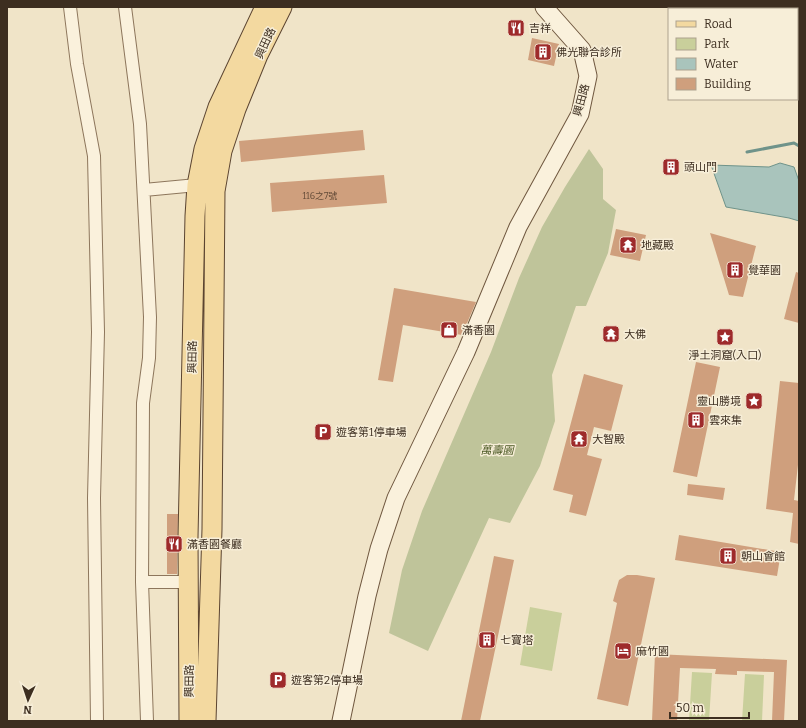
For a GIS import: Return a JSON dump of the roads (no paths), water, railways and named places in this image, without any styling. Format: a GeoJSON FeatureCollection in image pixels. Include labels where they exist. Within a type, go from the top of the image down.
{"type":"FeatureCollection","features":[{"type":"Feature","properties":{"kind":"main road","name":"興田路"},"geometry":{"type":"LineString","coordinates":[[189,721],[188,537],[195,216],[197,186],[204,149],[218,107],[265,7]]}},
{"type":"Feature","properties":{"kind":"main road","name":"興田路"},"geometry":{"type":"LineString","coordinates":[[206,721],[212,529],[214,191],[222,151],[236,109],[258,55],[282,7]]}},
{"type":"Feature","properties":{"kind":"main road"},"geometry":{"type":"LineString","coordinates":[[190,439],[213,439]]}},
{"type":"Feature","properties":{"kind":"main road"},"geometry":{"type":"LineString","coordinates":[[189,606],[210,604]]}},
{"type":"Feature","properties":{"kind":"street"},"geometry":{"type":"LineString","coordinates":[[70,7],[77,64],[94,156],[98,332],[94,498],[97,721]]}},
{"type":"Feature","properties":{"kind":"street"},"geometry":{"type":"LineString","coordinates":[[125,7],[140,124],[150,317],[149,358],[143,403],[142,582],[147,721]]}},
{"type":"Feature","properties":{"kind":"street","name":"興田路"},"geometry":{"type":"LineString","coordinates":[[341,721],[367,596],[379,549],[396,498],[466,352],[518,227],[580,114],[588,76],[582,50],[544,7]]}},
{"type":"Feature","properties":{"kind":"street"},"geometry":{"type":"LineString","coordinates":[[144,190],[197,186]]}},
{"type":"Feature","properties":{"kind":"street"},"geometry":{"type":"LineString","coordinates":[[142,582],[188,582]]}},
{"type":"Feature","properties":{"kind":"water"},"geometry":{"type":"Polygon","coordinates":[[[780,163],[794,167],[799,181],[799,221],[726,207],[711,165],[769,167],[780,163]]]}},
{"type":"Feature","properties":{"kind":"waterway"},"geometry":{"type":"LineString","coordinates":[[747,152],[794,143],[799,146]]}},
{"type":"Feature","properties":{"kind":"place","name":"吉祥"},"geometry":{"type":"Point","coordinates":[516,28]}},
{"type":"Feature","properties":{"kind":"place","name":"佛光聯合診所"},"geometry":{"type":"Point","coordinates":[543,52]}},
{"type":"Feature","properties":{"kind":"place","name":"頭山門"},"geometry":{"type":"Point","coordinates":[671,167]}},
{"type":"Feature","properties":{"kind":"place","name":"地藏殿"},"geometry":{"type":"Point","coordinates":[628,245]}},
{"type":"Feature","properties":{"kind":"place","name":"覺華園"},"geometry":{"type":"Point","coordinates":[735,270]}},
{"type":"Feature","properties":{"kind":"place","name":"滿香園"},"geometry":{"type":"Point","coordinates":[449,330]}},
{"type":"Feature","properties":{"kind":"place","name":"大佛"},"geometry":{"type":"Point","coordinates":[611,334]}},
{"type":"Feature","properties":{"kind":"place","name":"淨土洞窟(入口)"},"geometry":{"type":"Point","coordinates":[725,337]}},
{"type":"Feature","properties":{"kind":"place","name":"靈山勝境"},"geometry":{"type":"Point","coordinates":[754,401]}},
{"type":"Feature","properties":{"kind":"place","name":"雲來集"},"geometry":{"type":"Point","coordinates":[696,420]}},
{"type":"Feature","properties":{"kind":"place","name":"遊客第1停車場"},"geometry":{"type":"Point","coordinates":[323,432]}},
{"type":"Feature","properties":{"kind":"place","name":"大智殿"},"geometry":{"type":"Point","coordinates":[579,439]}},
{"type":"Feature","properties":{"kind":"place","name":"滿香園餐廳"},"geometry":{"type":"Point","coordinates":[174,544]}},
{"type":"Feature","properties":{"kind":"place","name":"朝山會館"},"geometry":{"type":"Point","coordinates":[728,556]}},
{"type":"Feature","properties":{"kind":"place","name":"七寶塔"},"geometry":{"type":"Point","coordinates":[487,640]}},
{"type":"Feature","properties":{"kind":"place","name":"麻竹園"},"geometry":{"type":"Point","coordinates":[623,651]}},
{"type":"Feature","properties":{"kind":"place","name":"遊客第2停車場"},"geometry":{"type":"Point","coordinates":[278,680]}},
{"type":"Feature","properties":{"kind":"park label","name":"萬壽園"},"geometry":{"type":"Point","coordinates":[497,450]}}]}
